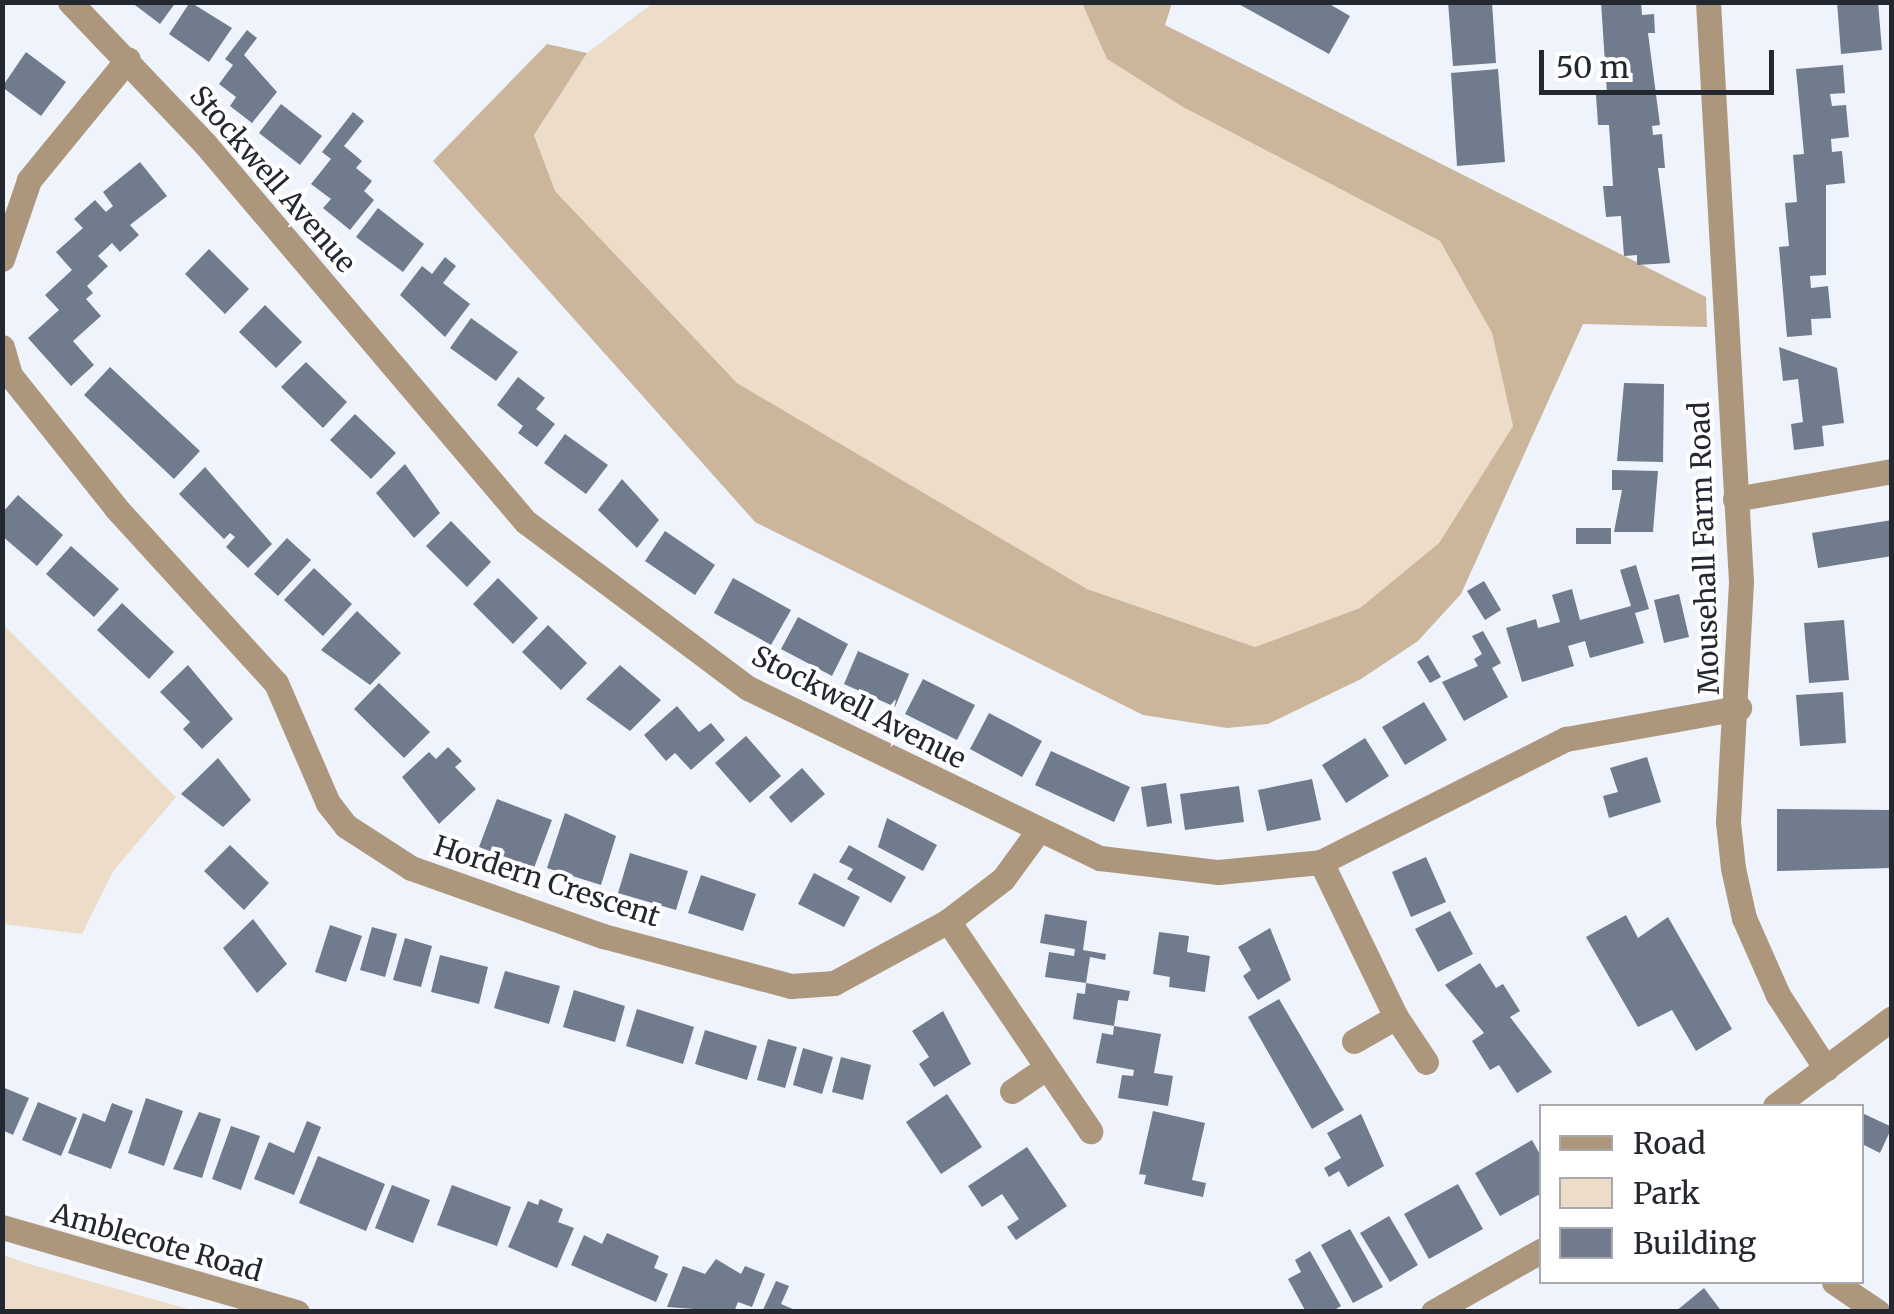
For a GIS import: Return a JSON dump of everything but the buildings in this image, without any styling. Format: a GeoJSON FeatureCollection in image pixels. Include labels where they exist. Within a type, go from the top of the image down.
{"type":"FeatureCollection","features":[{"type":"Feature","properties":{"kind":"street","name":"Stockwell Avenue"},"geometry":{"type":"LineString","coordinates":[[70,2],[128,60],[526,522],[748,688],[1100,858],[1218,872],[1321,862],[1566,739],[1739,708]]}},
{"type":"Feature","properties":{"kind":"street","name":"Mousehall Farm Road"},"geometry":{"type":"LineString","coordinates":[[1708,2],[1735,499],[1739,708],[1728,822],[1744,918],[1778,994],[1826,1069]]}},
{"type":"Feature","properties":{"kind":"street"},"geometry":{"type":"LineString","coordinates":[[2,259],[30,180],[128,60]]}},
{"type":"Feature","properties":{"kind":"street","name":"Hordern Crescent"},"geometry":{"type":"LineString","coordinates":[[2,347],[10,375],[116,508],[276,683],[328,803],[346,826],[411,868],[602,936],[791,986],[834,983],[948,921],[1003,878],[1038,831]]}},
{"type":"Feature","properties":{"kind":"street"},"geometry":{"type":"LineString","coordinates":[[1735,499],[1892,470]]}},
{"type":"Feature","properties":{"kind":"street"},"geometry":{"type":"LineString","coordinates":[[1321,862],[1396,1017],[1426,1062]]}},
{"type":"Feature","properties":{"kind":"street"},"geometry":{"type":"LineString","coordinates":[[948,921],[1090,1131]]}},
{"type":"Feature","properties":{"kind":"street"},"geometry":{"type":"LineString","coordinates":[[1354,1042],[1396,1017]]}},
{"type":"Feature","properties":{"kind":"street"},"geometry":{"type":"LineString","coordinates":[[1778,1104],[1892,1018]]}},
{"type":"Feature","properties":{"kind":"street"},"geometry":{"type":"LineString","coordinates":[[1012,1091],[1046,1068]]}},
{"type":"Feature","properties":{"kind":"street","name":"Amblecote Road"},"geometry":{"type":"LineString","coordinates":[[2,1228],[297,1312]]}},
{"type":"Feature","properties":{"kind":"street"},"geometry":{"type":"LineString","coordinates":[[1433,1312],[1539,1252]]}},
{"type":"Feature","properties":{"kind":"street"},"geometry":{"type":"LineString","coordinates":[[1837,1284],[1878,1312]]}},
{"type":"Feature","properties":{"kind":"green space"},"geometry":{"type":"Polygon","coordinates":[[[653,3],[1082,3],[1107,59],[1183,107],[1440,241],[1492,333],[1513,426],[1439,543],[1360,608],[1255,647],[1087,589],[737,383],[555,191],[534,135],[587,53],[653,3]]]}},
{"type":"Feature","properties":{"kind":"green space"},"geometry":{"type":"Polygon","coordinates":[[[2,623],[176,797],[114,870],[82,934],[3,924],[2,623]]]}},
{"type":"Feature","properties":{"kind":"green space"},"geometry":{"type":"Polygon","coordinates":[[[3,1255],[29,1264],[195,1311],[3,1311],[3,1255]]]}},
{"type":"Feature","properties":{"kind":"shaded area"},"geometry":{"type":"Polygon","coordinates":[[[1082,3],[1172,3],[1165,25],[1706,297],[1707,327],[1583,324],[1461,594],[1418,641],[1361,679],[1268,724],[1227,728],[1143,715],[755,522],[433,161],[547,44],[587,53],[534,135],[555,191],[737,383],[1087,589],[1255,647],[1360,608],[1439,543],[1513,426],[1492,333],[1440,241],[1183,107],[1107,59],[1082,3]]]}}]}
